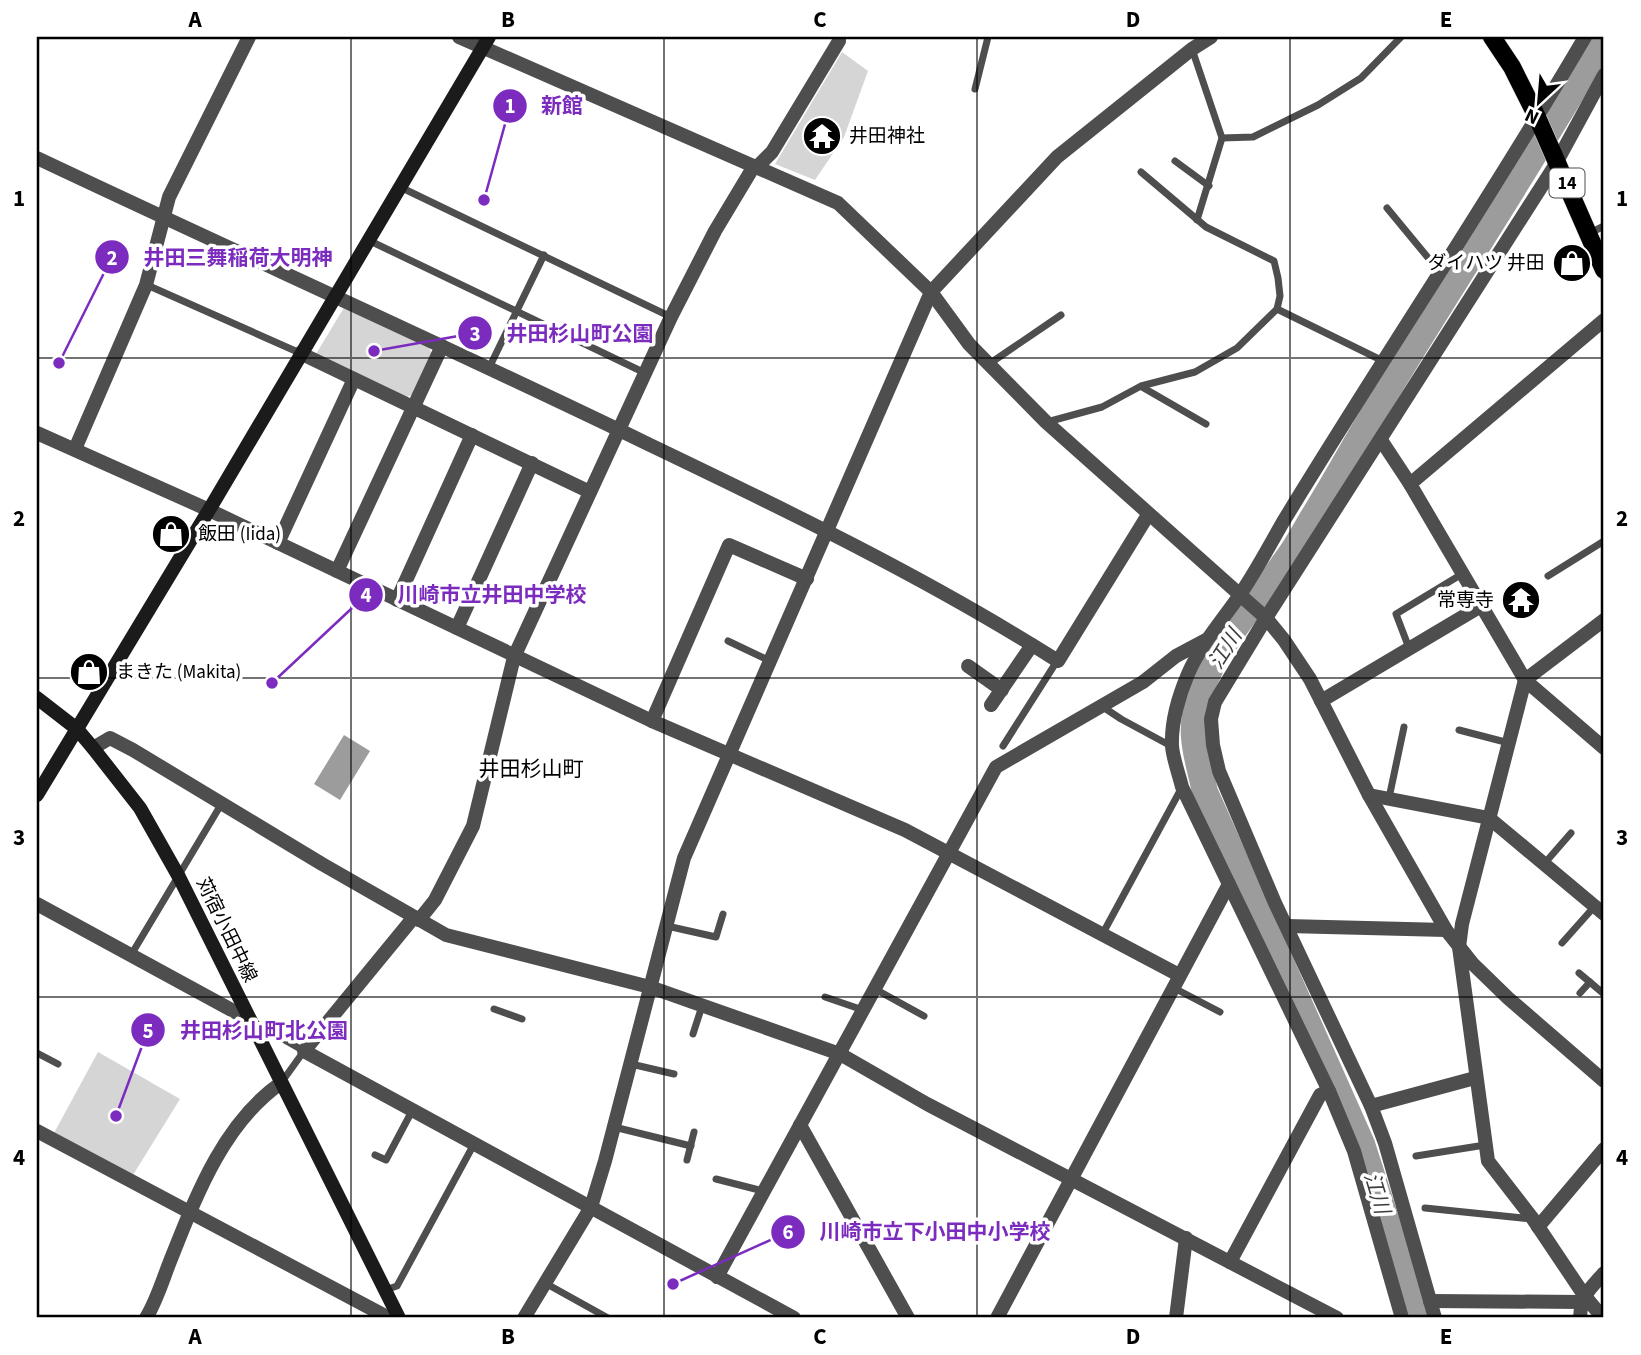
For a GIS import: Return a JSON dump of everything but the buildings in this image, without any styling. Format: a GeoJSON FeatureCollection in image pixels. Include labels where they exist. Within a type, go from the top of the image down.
{"type":"FeatureCollection","features":[{"type":"Feature","properties":{"kind":"main road","name":"14"},"geometry":{"type":"LineString","coordinates":[[1492,37],[1540,113]]}},
{"type":"Feature","properties":{"kind":"main road","name":"14"},"geometry":{"type":"LineString","coordinates":[[1502,37],[1522,67],[1560,157],[1599,233],[1604,270]]}},
{"type":"Feature","properties":{"kind":"street"},"geometry":{"type":"LineString","coordinates":[[75,449],[146,285],[169,197],[249,37]]}},
{"type":"Feature","properties":{"kind":"street"},"geometry":{"type":"LineString","coordinates":[[459,37],[486,42],[838,203],[931,292],[969,344],[1046,422],[1266,618],[1284,640],[1321,701],[1369,795],[1446,930],[1473,964],[1508,998],[1604,1081]]}},
{"type":"Feature","properties":{"kind":"street"},"geometry":{"type":"LineString","coordinates":[[794,1318],[304,1051],[435,900],[473,826],[514,657],[671,317],[715,231],[755,167],[772,152],[839,37]]}},
{"type":"Feature","properties":{"kind":"street"},"geometry":{"type":"LineString","coordinates":[[524,1318],[591,1207],[684,858],[931,292],[1057,157],[1194,44],[1211,37]]}},
{"type":"Feature","properties":{"kind":"street"},"geometry":{"type":"LineString","coordinates":[[1402,1318],[1354,1151],[1329,1091],[1182,787],[1172,746],[1177,707],[1188,673],[1207,639],[1239,596],[1585,37]]}},
{"type":"Feature","properties":{"kind":"street"},"geometry":{"type":"LineString","coordinates":[[37,795],[486,42]]}},
{"type":"Feature","properties":{"kind":"street"},"geometry":{"type":"LineString","coordinates":[[1435,1318],[1385,1143],[1371,1106],[1287,926],[1219,771],[1211,719],[1215,702],[1266,618],[1560,157],[1604,75]]}},
{"type":"Feature","properties":{"kind":"street"},"geometry":{"type":"LineString","coordinates":[[37,158],[336,295],[827,530],[961,602],[1058,661],[1148,515]]}},
{"type":"Feature","properties":{"kind":"street"},"geometry":{"type":"LineString","coordinates":[[1410,484],[1604,320]]}},
{"type":"Feature","properties":{"kind":"street"},"geometry":{"type":"LineString","coordinates":[[337,571],[442,346]]}},
{"type":"Feature","properties":{"kind":"street"},"geometry":{"type":"LineString","coordinates":[[300,353],[590,492]]}},
{"type":"Feature","properties":{"kind":"street"},"geometry":{"type":"LineString","coordinates":[[278,544],[355,379]]}},
{"type":"Feature","properties":{"kind":"street"},"geometry":{"type":"LineString","coordinates":[[37,433],[209,510],[652,721],[860,808],[1103,933],[1176,982]]}},
{"type":"Feature","properties":{"kind":"street"},"geometry":{"type":"LineString","coordinates":[[397,600],[472,435]]}},
{"type":"Feature","properties":{"kind":"street"},"geometry":{"type":"LineString","coordinates":[[1381,440],[1410,484],[1525,680],[1604,748]]}},
{"type":"Feature","properties":{"kind":"street"},"geometry":{"type":"LineString","coordinates":[[457,628],[532,463]]}},
{"type":"Feature","properties":{"kind":"street"},"geometry":{"type":"LineString","coordinates":[[652,721],[729,545],[807,579]]}},
{"type":"Feature","properties":{"kind":"street"},"geometry":{"type":"LineString","coordinates":[[1321,701],[1480,607]]}},
{"type":"Feature","properties":{"kind":"street"},"geometry":{"type":"LineString","coordinates":[[1603,1318],[1583,1299],[1535,1223],[1488,1161],[1459,947],[1462,923],[1525,680],[1604,620]]}},
{"type":"Feature","properties":{"kind":"street"},"geometry":{"type":"LineString","coordinates":[[717,1277],[996,767],[1143,682],[1175,656],[1207,639]]}},
{"type":"Feature","properties":{"kind":"street"},"geometry":{"type":"LineString","coordinates":[[991,705],[1032,645]]}},
{"type":"Feature","properties":{"kind":"street"},"geometry":{"type":"LineString","coordinates":[[968,666],[1002,690]]}},
{"type":"Feature","properties":{"kind":"street","name":"苅宿小田中線"},"geometry":{"type":"LineString","coordinates":[[37,698],[77,729],[140,808],[178,877],[399,1318]]}},
{"type":"Feature","properties":{"kind":"street"},"geometry":{"type":"LineString","coordinates":[[93,748],[110,738],[446,935],[650,987],[839,1054],[928,1104],[1337,1318]]}},
{"type":"Feature","properties":{"kind":"street"},"geometry":{"type":"LineString","coordinates":[[1369,795],[1489,818],[1599,910]]}},
{"type":"Feature","properties":{"kind":"street"},"geometry":{"type":"LineString","coordinates":[[1001,1317],[1071,1179],[1229,884]]}},
{"type":"Feature","properties":{"kind":"street"},"geometry":{"type":"LineString","coordinates":[[37,904],[248,1019]]}},
{"type":"Feature","properties":{"kind":"street"},"geometry":{"type":"LineString","coordinates":[[1287,926],[1446,930]]}},
{"type":"Feature","properties":{"kind":"street"},"geometry":{"type":"LineString","coordinates":[[1371,1106],[1475,1078]]}},
{"type":"Feature","properties":{"kind":"street"},"geometry":{"type":"LineString","coordinates":[[146,1318],[189,1214],[231,1132],[281,1083]]}},
{"type":"Feature","properties":{"kind":"street"},"geometry":{"type":"LineString","coordinates":[[1230,1262],[1320,1094],[1329,1091]]}},
{"type":"Feature","properties":{"kind":"street"},"geometry":{"type":"LineString","coordinates":[[800,1125],[908,1318]]}},
{"type":"Feature","properties":{"kind":"street"},"geometry":{"type":"LineString","coordinates":[[37,1131],[389,1318]]}},
{"type":"Feature","properties":{"kind":"street"},"geometry":{"type":"LineString","coordinates":[[1535,1223],[1604,1149]]}},
{"type":"Feature","properties":{"kind":"street"},"geometry":{"type":"LineString","coordinates":[[1176,1318],[1186,1238]]}},
{"type":"Feature","properties":{"kind":"street"},"geometry":{"type":"LineString","coordinates":[[1580,1318],[1583,1299],[1604,1273]]}},
{"type":"Feature","properties":{"kind":"street"},"geometry":{"type":"LineString","coordinates":[[1430,1301],[1583,1299]]}},
{"type":"Feature","properties":{"kind":"lane"},"geometry":{"type":"LineString","coordinates":[[975,89],[988,37]]}},
{"type":"Feature","properties":{"kind":"lane"},"geometry":{"type":"LineString","coordinates":[[1222,138],[1253,136],[1318,105],[1361,78],[1401,37]]}},
{"type":"Feature","properties":{"kind":"lane"},"geometry":{"type":"LineString","coordinates":[[1194,44],[1222,138],[1197,220]]}},
{"type":"Feature","properties":{"kind":"lane"},"geometry":{"type":"LineString","coordinates":[[1175,160],[1209,186]]}},
{"type":"Feature","properties":{"kind":"lane"},"geometry":{"type":"LineString","coordinates":[[1046,422],[1102,407],[1141,386],[1195,372],[1237,348],[1277,309],[1278,278],[1274,261],[1206,227],[1140,172]]}},
{"type":"Feature","properties":{"kind":"lane"},"geometry":{"type":"LineString","coordinates":[[400,187],[671,317]]}},
{"type":"Feature","properties":{"kind":"lane"},"geometry":{"type":"LineString","coordinates":[[1387,208],[1439,271]]}},
{"type":"Feature","properties":{"kind":"lane"},"geometry":{"type":"LineString","coordinates":[[368,240],[645,373]]}},
{"type":"Feature","properties":{"kind":"lane"},"geometry":{"type":"LineString","coordinates":[[489,368],[544,255]]}},
{"type":"Feature","properties":{"kind":"lane"},"geometry":{"type":"LineString","coordinates":[[146,285],[300,353]]}},
{"type":"Feature","properties":{"kind":"lane"},"geometry":{"type":"LineString","coordinates":[[1277,309],[1385,362]]}},
{"type":"Feature","properties":{"kind":"lane"},"geometry":{"type":"LineString","coordinates":[[989,364],[1061,315]]}},
{"type":"Feature","properties":{"kind":"lane"},"geometry":{"type":"LineString","coordinates":[[1141,386],[1206,424]]}},
{"type":"Feature","properties":{"kind":"lane"},"geometry":{"type":"LineString","coordinates":[[1548,576],[1604,541]]}},
{"type":"Feature","properties":{"kind":"lane"},"geometry":{"type":"LineString","coordinates":[[1409,649],[1396,614],[1463,574]]}},
{"type":"Feature","properties":{"kind":"lane"},"geometry":{"type":"LineString","coordinates":[[728,641],[770,661]]}},
{"type":"Feature","properties":{"kind":"lane"},"geometry":{"type":"LineString","coordinates":[[1003,746],[1058,661]]}},
{"type":"Feature","properties":{"kind":"lane"},"geometry":{"type":"LineString","coordinates":[[1103,706],[1121,719],[1172,746]]}},
{"type":"Feature","properties":{"kind":"lane"},"geometry":{"type":"LineString","coordinates":[[1389,799],[1404,727]]}},
{"type":"Feature","properties":{"kind":"lane"},"geometry":{"type":"LineString","coordinates":[[1459,730],[1509,743]]}},
{"type":"Feature","properties":{"kind":"lane"},"geometry":{"type":"LineString","coordinates":[[1103,933],[1182,787]]}},
{"type":"Feature","properties":{"kind":"lane"},"geometry":{"type":"LineString","coordinates":[[131,955],[222,803]]}},
{"type":"Feature","properties":{"kind":"lane"},"geometry":{"type":"LineString","coordinates":[[1544,864],[1571,833]]}},
{"type":"Feature","properties":{"kind":"lane"},"geometry":{"type":"LineString","coordinates":[[1562,943],[1599,910]]}},
{"type":"Feature","properties":{"kind":"lane"},"geometry":{"type":"LineString","coordinates":[[667,926],[716,937],[723,914]]}},
{"type":"Feature","properties":{"kind":"lane"},"geometry":{"type":"LineString","coordinates":[[1579,973],[1604,994]]}},
{"type":"Feature","properties":{"kind":"lane"},"geometry":{"type":"LineString","coordinates":[[1176,982],[1220,1012]]}},
{"type":"Feature","properties":{"kind":"lane"},"geometry":{"type":"LineString","coordinates":[[1580,993],[1590,982]]}},
{"type":"Feature","properties":{"kind":"lane"},"geometry":{"type":"LineString","coordinates":[[874,989],[924,1016]]}},
{"type":"Feature","properties":{"kind":"lane"},"geometry":{"type":"LineString","coordinates":[[825,997],[863,1010]]}},
{"type":"Feature","properties":{"kind":"lane"},"geometry":{"type":"LineString","coordinates":[[692,1034],[702,1006]]}},
{"type":"Feature","properties":{"kind":"lane"},"geometry":{"type":"LineString","coordinates":[[494,1009],[522,1019]]}},
{"type":"Feature","properties":{"kind":"lane"},"geometry":{"type":"LineString","coordinates":[[248,1019],[304,1051],[281,1083]]}},
{"type":"Feature","properties":{"kind":"lane"},"geometry":{"type":"LineString","coordinates":[[38,1056],[58,1064]]}},
{"type":"Feature","properties":{"kind":"lane"},"geometry":{"type":"LineString","coordinates":[[631,1064],[674,1074]]}},
{"type":"Feature","properties":{"kind":"lane"},"geometry":{"type":"LineString","coordinates":[[375,1155],[386,1160],[412,1111]]}},
{"type":"Feature","properties":{"kind":"lane"},"geometry":{"type":"LineString","coordinates":[[614,1126],[691,1146]]}},
{"type":"Feature","properties":{"kind":"lane"},"geometry":{"type":"LineString","coordinates":[[687,1160],[694,1132]]}},
{"type":"Feature","properties":{"kind":"lane"},"geometry":{"type":"LineString","coordinates":[[385,1290],[397,1286],[474,1144]]}},
{"type":"Feature","properties":{"kind":"lane"},"geometry":{"type":"LineString","coordinates":[[1416,1156],[1485,1145]]}},
{"type":"Feature","properties":{"kind":"lane"},"geometry":{"type":"LineString","coordinates":[[716,1179],[763,1191]]}},
{"type":"Feature","properties":{"kind":"lane"},"geometry":{"type":"LineString","coordinates":[[1425,1208],[1535,1223]]}},
{"type":"Feature","properties":{"kind":"lane"},"geometry":{"type":"LineString","coordinates":[[545,1283],[608,1318]]}},
{"type":"Feature","properties":{"kind":"shaded area"},"geometry":{"type":"Polygon","coordinates":[[[842,52],[868,71],[844,137],[815,180],[775,164],[842,52]]]}},
{"type":"Feature","properties":{"kind":"shaded area"},"geometry":{"type":"Polygon","coordinates":[[[345,306],[429,347],[432,355],[414,394],[405,398],[316,354],[345,306]]]}},
{"type":"Feature","properties":{"kind":"shaded area"},"geometry":{"type":"Polygon","coordinates":[[[344,735],[370,751],[340,800],[314,784],[344,735]]]}},
{"type":"Feature","properties":{"kind":"shaded area"},"geometry":{"type":"Polygon","coordinates":[[[98,1052],[180,1099],[133,1175],[54,1133],[98,1052]]]}},
{"type":"Feature","properties":{"kind":"waterway","name":"江川"},"geometry":{"type":"LineString","coordinates":[[1598,49],[1604,39]]}},
{"type":"Feature","properties":{"kind":"waterway","name":"江川"},"geometry":{"type":"LineString","coordinates":[[1415,1318],[1362,1144],[1205,792],[1195,744],[1194,721],[1200,694],[1217,656],[1295,547],[1379,404],[1598,49]]}},
{"type":"Feature","properties":{"kind":"place","name":"井田神社"},"geometry":{"type":"Point","coordinates":[822,136]}},
{"type":"Feature","properties":{"kind":"place","name":"新館"},"geometry":{"type":"Point","coordinates":[484,200]}},
{"type":"Feature","properties":{"kind":"place","name":"ダイハツ 井田"},"geometry":{"type":"Point","coordinates":[1572,263]}},
{"type":"Feature","properties":{"kind":"place","name":"井田杉山町公園"},"geometry":{"type":"Point","coordinates":[374,351]}},
{"type":"Feature","properties":{"kind":"place","name":"井田三舞稲荷大明神"},"geometry":{"type":"Point","coordinates":[59,363]}},
{"type":"Feature","properties":{"kind":"place","name":"飯田 (Iida)"},"geometry":{"type":"Point","coordinates":[171,534]}},
{"type":"Feature","properties":{"kind":"place","name":"常専寺"},"geometry":{"type":"Point","coordinates":[1521,600]}},
{"type":"Feature","properties":{"kind":"place","name":"まきた (Makita)"},"geometry":{"type":"Point","coordinates":[89,672]}},
{"type":"Feature","properties":{"kind":"place","name":"川崎市立井田中学校"},"geometry":{"type":"Point","coordinates":[272,683]}},
{"type":"Feature","properties":{"kind":"place","name":"井田杉山町北公園"},"geometry":{"type":"Point","coordinates":[116,1116]}},
{"type":"Feature","properties":{"kind":"place","name":"川崎市立下小田中小学校"},"geometry":{"type":"Point","coordinates":[673,1284]}},
{"type":"Feature","properties":{"kind":"district","name":"井田杉山町"},"geometry":{"type":"Point","coordinates":[531,769]}}]}
